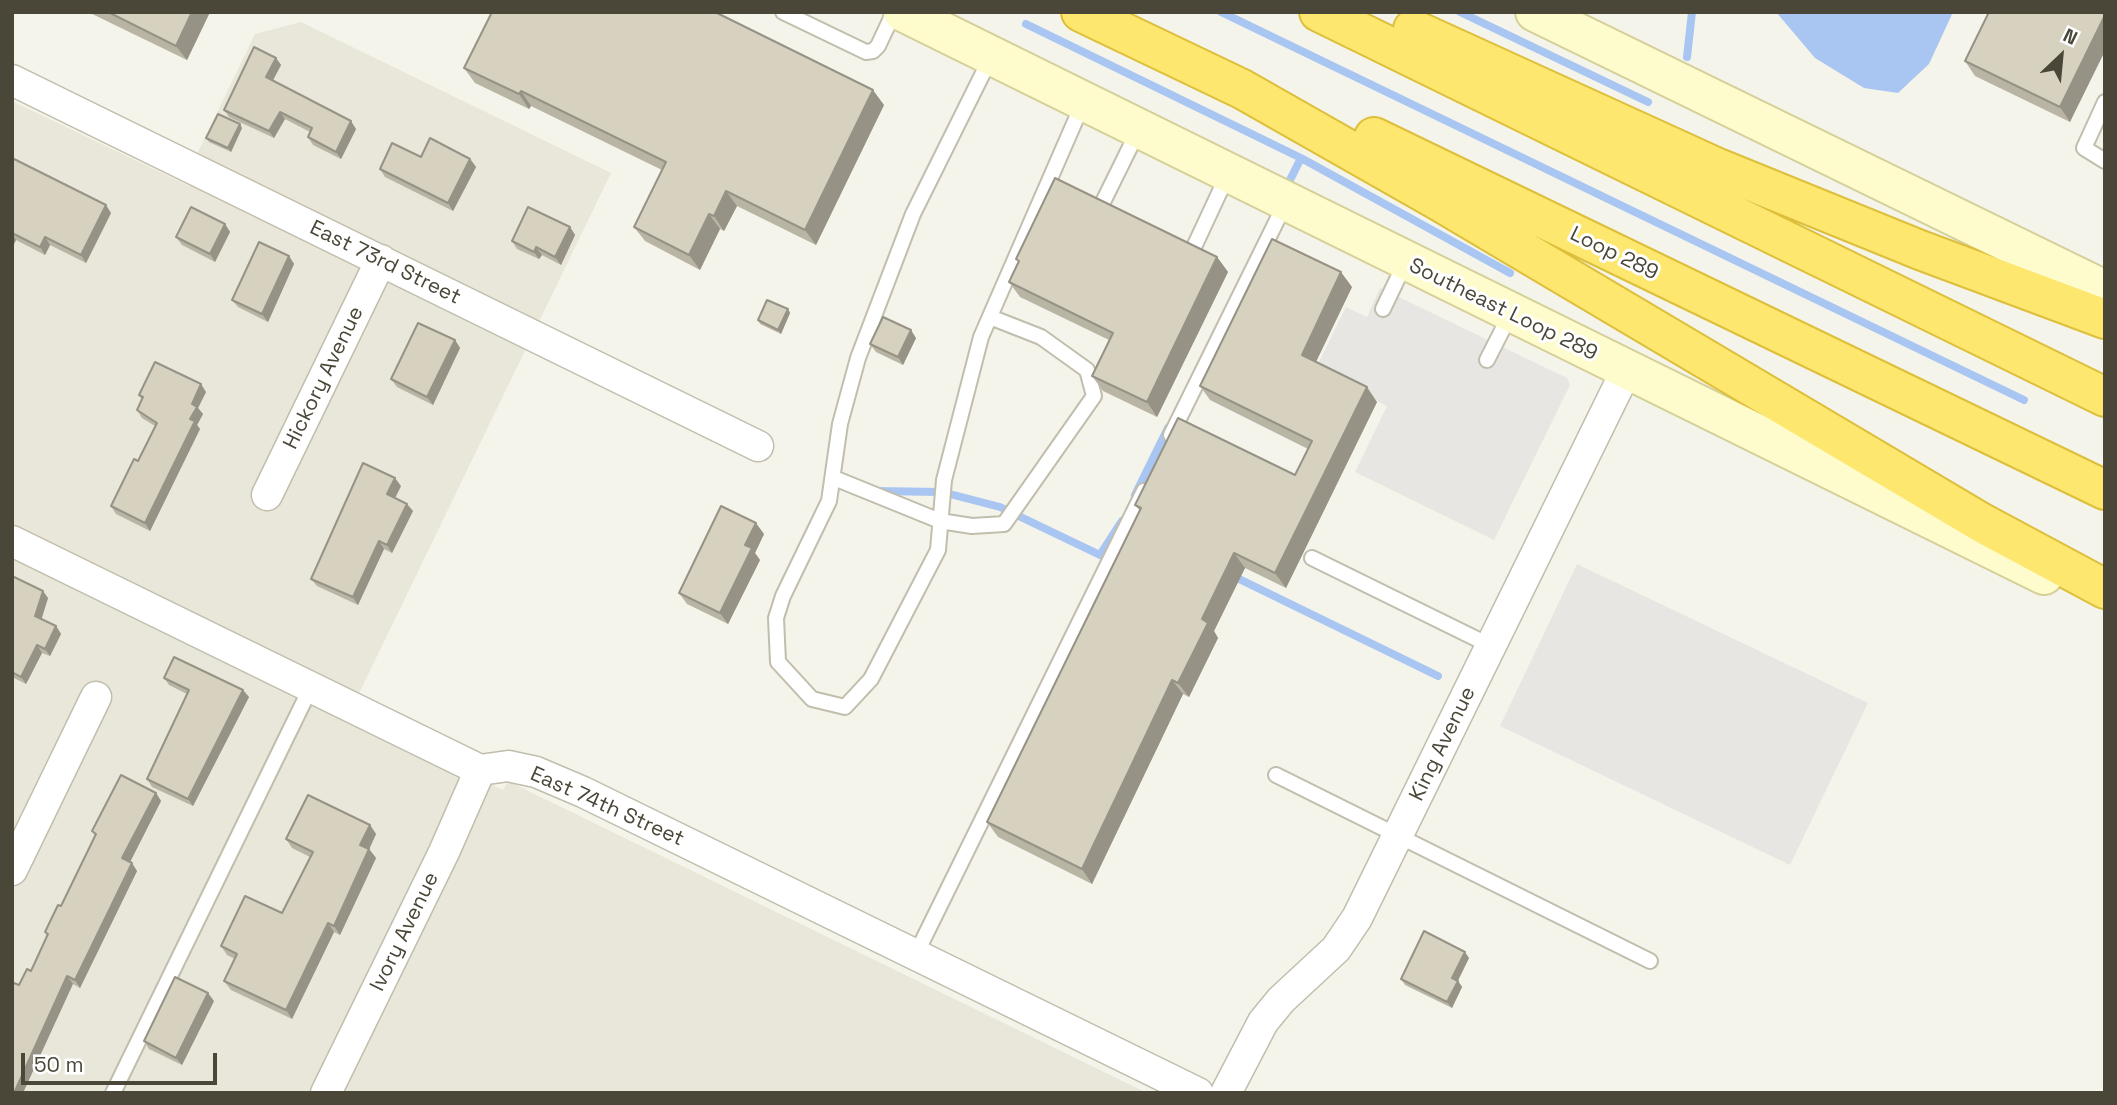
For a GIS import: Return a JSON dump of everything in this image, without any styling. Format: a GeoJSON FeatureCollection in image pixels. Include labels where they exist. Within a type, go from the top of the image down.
{"type":"FeatureCollection","features":[{"type":"Feature","properties":{"kind":"highway"},"geometry":{"type":"LineString","coordinates":[[1081,12],[1254,96],[1439,201],[1971,516],[2105,589]]}},
{"type":"Feature","properties":{"kind":"highway","name":"Loop 289"},"geometry":{"type":"LineString","coordinates":[[1125,12],[1411,155],[2105,490]]}},
{"type":"Feature","properties":{"kind":"highway"},"geometry":{"type":"LineString","coordinates":[[1319,12],[2105,397]]}},
{"type":"Feature","properties":{"kind":"highway"},"geometry":{"type":"LineString","coordinates":[[1377,12],[1718,168],[1920,250],[2105,320]]}},
{"type":"Feature","properties":{"kind":"main road","name":"Southeast Loop 289"},"geometry":{"type":"LineString","coordinates":[[903,12],[1976,543],[2105,602]]}},
{"type":"Feature","properties":{"kind":"main road"},"geometry":{"type":"LineString","coordinates":[[1535,12],[2105,290]]}},
{"type":"Feature","properties":{"kind":"street","name":"East 73rd Street"},"geometry":{"type":"LineString","coordinates":[[12,80],[758,446]]}},
{"type":"Feature","properties":{"kind":"street","name":"Hickory Avenue"},"geometry":{"type":"LineString","coordinates":[[267,495],[381,260]]}},
{"type":"Feature","properties":{"kind":"street","name":"King Avenue"},"geometry":{"type":"LineString","coordinates":[[1226,1093],[1263,1022],[1297,984],[1336,949],[1357,918],[1626,371]]}},
{"type":"Feature","properties":{"kind":"street"},"geometry":{"type":"LineString","coordinates":[[12,541],[480,770]]}},
{"type":"Feature","properties":{"kind":"street"},"geometry":{"type":"LineString","coordinates":[[12,870],[96,697]]}},
{"type":"Feature","properties":{"kind":"street","name":"East 74th Street"},"geometry":{"type":"LineString","coordinates":[[480,770],[508,766],[536,772],[1198,1093]]}},
{"type":"Feature","properties":{"kind":"street","name":"Ivory Avenue"},"geometry":{"type":"LineString","coordinates":[[326,1093],[444,852],[480,770]]}},
{"type":"Feature","properties":{"kind":"lane"},"geometry":{"type":"LineString","coordinates":[[783,12],[866,52],[873,51],[878,46],[894,12]]}},
{"type":"Feature","properties":{"kind":"lane"},"geometry":{"type":"LineString","coordinates":[[992,55],[913,214],[858,358],[840,424],[829,500],[783,596],[776,618],[778,662],[792,681],[812,699],[845,707],[871,679],[938,550],[944,480],[981,337],[1084,101]]}},
{"type":"Feature","properties":{"kind":"lane"},"geometry":{"type":"LineString","coordinates":[[2105,102],[2084,148],[2105,161]]}},
{"type":"Feature","properties":{"kind":"lane"},"geometry":{"type":"LineString","coordinates":[[1103,202],[1140,129]]}},
{"type":"Feature","properties":{"kind":"lane"},"geometry":{"type":"LineString","coordinates":[[1194,247],[1228,173]]}},
{"type":"Feature","properties":{"kind":"lane"},"geometry":{"type":"LineString","coordinates":[[1164,450],[1286,202]]}},
{"type":"Feature","properties":{"kind":"lane"},"geometry":{"type":"LineString","coordinates":[[1382,309],[1406,261]]}},
{"type":"Feature","properties":{"kind":"lane"},"geometry":{"type":"LineString","coordinates":[[1487,360],[1510,314]]}},
{"type":"Feature","properties":{"kind":"lane"},"geometry":{"type":"LineString","coordinates":[[834,478],[940,521],[972,526],[1004,524],[1094,396],[1087,370],[1041,337],[990,317]]}},
{"type":"Feature","properties":{"kind":"lane"},"geometry":{"type":"LineString","coordinates":[[916,954],[1152,474]]}},
{"type":"Feature","properties":{"kind":"lane"},"geometry":{"type":"LineString","coordinates":[[1312,558],[1491,646]]}},
{"type":"Feature","properties":{"kind":"lane"},"geometry":{"type":"LineString","coordinates":[[113,1093],[311,687]]}},
{"type":"Feature","properties":{"kind":"lane"},"geometry":{"type":"LineString","coordinates":[[1276,775],[1650,961]]}},
{"type":"Feature","properties":{"kind":"shaded area"},"geometry":{"type":"Polygon","coordinates":[[[301,22],[611,173],[349,714],[503,790],[508,781],[1147,1093],[12,1093],[12,101],[189,186],[198,152],[255,34],[301,22]]]}},
{"type":"Feature","properties":{"kind":"shaded area"},"geometry":{"type":"Polygon","coordinates":[[[1380,288],[1567,378],[1570,385],[1494,540],[1355,472],[1387,406],[1315,370],[1346,307],[1367,317],[1380,288]]]}},
{"type":"Feature","properties":{"kind":"shaded area"},"geometry":{"type":"Polygon","coordinates":[[[1577,564],[1868,703],[1790,865],[1500,726],[1577,564]]]}},
{"type":"Feature","properties":{"kind":"water"},"geometry":{"type":"Polygon","coordinates":[[[1776,12],[1953,12],[1929,64],[1898,93],[1864,88],[1815,58],[1776,12]]]}},
{"type":"Feature","properties":{"kind":"building"},"geometry":{"type":"Polygon","coordinates":[[[108,12],[192,12],[176,46],[108,12]]]}},
{"type":"Feature","properties":{"kind":"building"},"geometry":{"type":"Polygon","coordinates":[[[492,12],[715,12],[873,90],[805,230],[726,191],[714,216],[709,214],[689,255],[634,227],[666,162],[521,91],[519,94],[464,68],[492,12]]]}},
{"type":"Feature","properties":{"kind":"building"},"geometry":{"type":"Polygon","coordinates":[[[1989,12],[2105,12],[2060,107],[1965,61],[1989,12]]]}},
{"type":"Feature","properties":{"kind":"building"},"geometry":{"type":"Polygon","coordinates":[[[254,47],[276,58],[266,77],[351,121],[336,152],[308,137],[312,128],[280,112],[269,131],[224,110],[254,47]]]}},
{"type":"Feature","properties":{"kind":"building"},"geometry":{"type":"Polygon","coordinates":[[[218,114],[240,124],[228,148],[206,138],[218,114]]]}},
{"type":"Feature","properties":{"kind":"building"},"geometry":{"type":"Polygon","coordinates":[[[430,138],[470,159],[448,203],[380,169],[392,143],[421,157],[430,138]]]}},
{"type":"Feature","properties":{"kind":"building"},"geometry":{"type":"Polygon","coordinates":[[[12,158],[106,205],[81,255],[45,237],[40,247],[12,233],[12,158]]]}},
{"type":"Feature","properties":{"kind":"building"},"geometry":{"type":"Polygon","coordinates":[[[1055,178],[1217,257],[1147,402],[1092,376],[1113,333],[1009,282],[1019,261],[1016,259],[1055,178]]]}},
{"type":"Feature","properties":{"kind":"building"},"geometry":{"type":"Polygon","coordinates":[[[191,207],[225,224],[210,254],[176,237],[191,207]]]}},
{"type":"Feature","properties":{"kind":"building"},"geometry":{"type":"Polygon","coordinates":[[[528,207],[570,227],[555,257],[536,247],[534,252],[512,241],[528,207]]]}},
{"type":"Feature","properties":{"kind":"building"},"geometry":{"type":"Polygon","coordinates":[[[1272,239],[1341,272],[1302,355],[1367,387],[1275,573],[1234,553],[1202,619],[1208,623],[1178,683],[1172,680],[1082,869],[987,822],[1141,508],[1135,505],[1178,418],[1295,475],[1312,441],[1200,386],[1272,239]]]}},
{"type":"Feature","properties":{"kind":"building"},"geometry":{"type":"Polygon","coordinates":[[[259,242],[289,256],[262,314],[232,300],[259,242]]]}},
{"type":"Feature","properties":{"kind":"building"},"geometry":{"type":"Polygon","coordinates":[[[767,300],[788,309],[778,330],[758,320],[767,300]]]}},
{"type":"Feature","properties":{"kind":"building"},"geometry":{"type":"Polygon","coordinates":[[[883,317],[911,330],[898,357],[870,344],[883,317]]]}},
{"type":"Feature","properties":{"kind":"building"},"geometry":{"type":"Polygon","coordinates":[[[418,323],[455,340],[427,397],[391,379],[418,323]]]}},
{"type":"Feature","properties":{"kind":"building"},"geometry":{"type":"Polygon","coordinates":[[[155,362],[201,384],[192,404],[197,407],[190,419],[195,421],[145,523],[111,506],[134,459],[138,461],[157,423],[137,410],[143,397],[139,395],[155,362]]]}},
{"type":"Feature","properties":{"kind":"building"},"geometry":{"type":"Polygon","coordinates":[[[363,463],[395,478],[387,494],[407,504],[387,545],[379,541],[353,597],[311,579],[363,463]]]}},
{"type":"Feature","properties":{"kind":"building"},"geometry":{"type":"Polygon","coordinates":[[[721,506],[756,523],[745,545],[752,548],[720,613],[679,593],[721,506]]]}},
{"type":"Feature","properties":{"kind":"building"},"geometry":{"type":"Polygon","coordinates":[[[12,576],[43,591],[35,616],[56,626],[45,649],[37,645],[21,677],[12,672],[12,576]]]}},
{"type":"Feature","properties":{"kind":"building"},"geometry":{"type":"Polygon","coordinates":[[[174,657],[243,690],[188,799],[147,779],[189,690],[164,678],[174,657]]]}},
{"type":"Feature","properties":{"kind":"building"},"geometry":{"type":"Polygon","coordinates":[[[121,775],[156,793],[122,858],[132,863],[75,980],[67,976],[12,1093],[12,986],[14,983],[19,985],[27,969],[31,971],[48,934],[45,932],[58,905],[61,906],[96,834],[92,831],[121,775]]]}},
{"type":"Feature","properties":{"kind":"building"},"geometry":{"type":"Polygon","coordinates":[[[308,795],[370,825],[360,845],[369,849],[334,926],[328,923],[286,1010],[224,981],[237,954],[221,946],[245,896],[282,913],[313,852],[286,839],[308,795]]]}},
{"type":"Feature","properties":{"kind":"building"},"geometry":{"type":"Polygon","coordinates":[[[1424,931],[1465,952],[1452,978],[1458,981],[1447,1002],[1401,979],[1424,931]]]}},
{"type":"Feature","properties":{"kind":"building"},"geometry":{"type":"Polygon","coordinates":[[[175,977],[208,993],[176,1058],[144,1041],[175,977]]]}},
{"type":"Feature","properties":{"kind":"waterway"},"geometry":{"type":"LineString","coordinates":[[1221,12],[2024,400]]}},
{"type":"Feature","properties":{"kind":"waterway"},"geometry":{"type":"LineString","coordinates":[[1460,12],[1648,102]]}},
{"type":"Feature","properties":{"kind":"waterway"},"geometry":{"type":"LineString","coordinates":[[1687,57],[1692,12]]}},
{"type":"Feature","properties":{"kind":"waterway"},"geometry":{"type":"LineString","coordinates":[[1026,24],[1301,158]]}},
{"type":"Feature","properties":{"kind":"waterway"},"geometry":{"type":"LineString","coordinates":[[1285,190],[1301,158],[1510,273]]}},
{"type":"Feature","properties":{"kind":"waterway"},"geometry":{"type":"LineString","coordinates":[[1135,495],[1168,428]]}},
{"type":"Feature","properties":{"kind":"waterway"},"geometry":{"type":"LineString","coordinates":[[874,491],[942,492],[1000,507],[1100,555],[1122,521]]}},
{"type":"Feature","properties":{"kind":"waterway"},"geometry":{"type":"LineString","coordinates":[[1233,576],[1438,676]]}}]}
